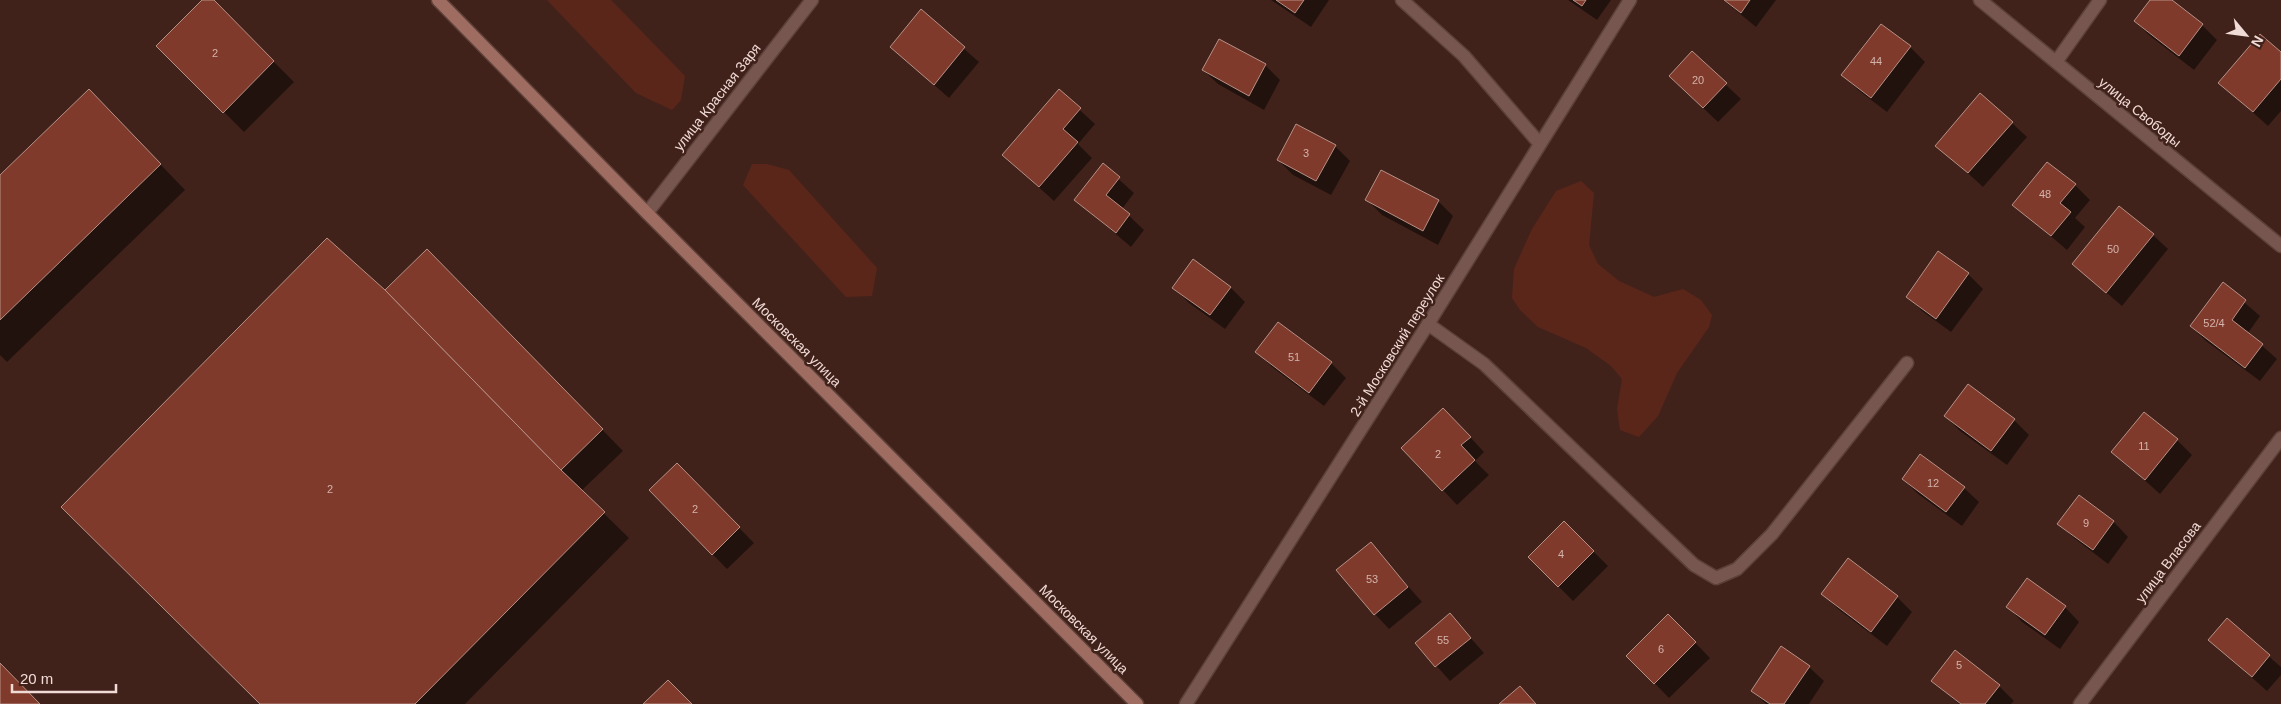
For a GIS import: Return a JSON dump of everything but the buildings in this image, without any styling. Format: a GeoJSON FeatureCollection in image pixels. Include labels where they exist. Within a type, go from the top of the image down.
{"type":"FeatureCollection","features":[{"type":"Feature","properties":{"kind":"main road","name":"Московская улица"},"geometry":{"type":"LineString","coordinates":[[438,0],[1137,704]]}},
{"type":"Feature","properties":{"kind":"street","name":"улица Красная Заря"},"geometry":{"type":"LineString","coordinates":[[647,212],[812,0]]}},
{"type":"Feature","properties":{"kind":"street"},"geometry":{"type":"LineString","coordinates":[[1402,0],[1464,56],[1540,144]]}},
{"type":"Feature","properties":{"kind":"street","name":"2-й Московский переулок"},"geometry":{"type":"LineString","coordinates":[[1186,704],[1428,324],[1630,0]]}},
{"type":"Feature","properties":{"kind":"street","name":"улица Свободы"},"geometry":{"type":"LineString","coordinates":[[1980,0],[2281,246]]}},
{"type":"Feature","properties":{"kind":"street"},"geometry":{"type":"LineString","coordinates":[[2056,62],[2100,0]]}},
{"type":"Feature","properties":{"kind":"street"},"geometry":{"type":"LineString","coordinates":[[1428,324],[1484,364],[1694,565],[1716,578],[1737,569],[1772,534],[1907,363]]}},
{"type":"Feature","properties":{"kind":"street","name":"улица Власова"},"geometry":{"type":"LineString","coordinates":[[2080,704],[2281,438]]}},
{"type":"Feature","properties":{"kind":"shaded area"},"geometry":{"type":"Polygon","coordinates":[[[547,0],[611,0],[685,76],[681,100],[672,110],[636,93],[547,0]]]}},
{"type":"Feature","properties":{"kind":"shaded area"},"geometry":{"type":"Polygon","coordinates":[[[752,164],[767,164],[789,170],[877,268],[872,296],[846,297],[743,185],[752,164]]]}},
{"type":"Feature","properties":{"kind":"shaded area"},"geometry":{"type":"Polygon","coordinates":[[[1581,181],[1594,193],[1589,245],[1598,264],[1619,281],[1654,297],[1683,289],[1701,300],[1712,315],[1709,327],[1677,373],[1658,416],[1639,437],[1620,430],[1617,409],[1622,379],[1611,366],[1586,348],[1538,327],[1520,310],[1512,298],[1514,269],[1532,229],[1556,191],[1581,181]]]}}]}
